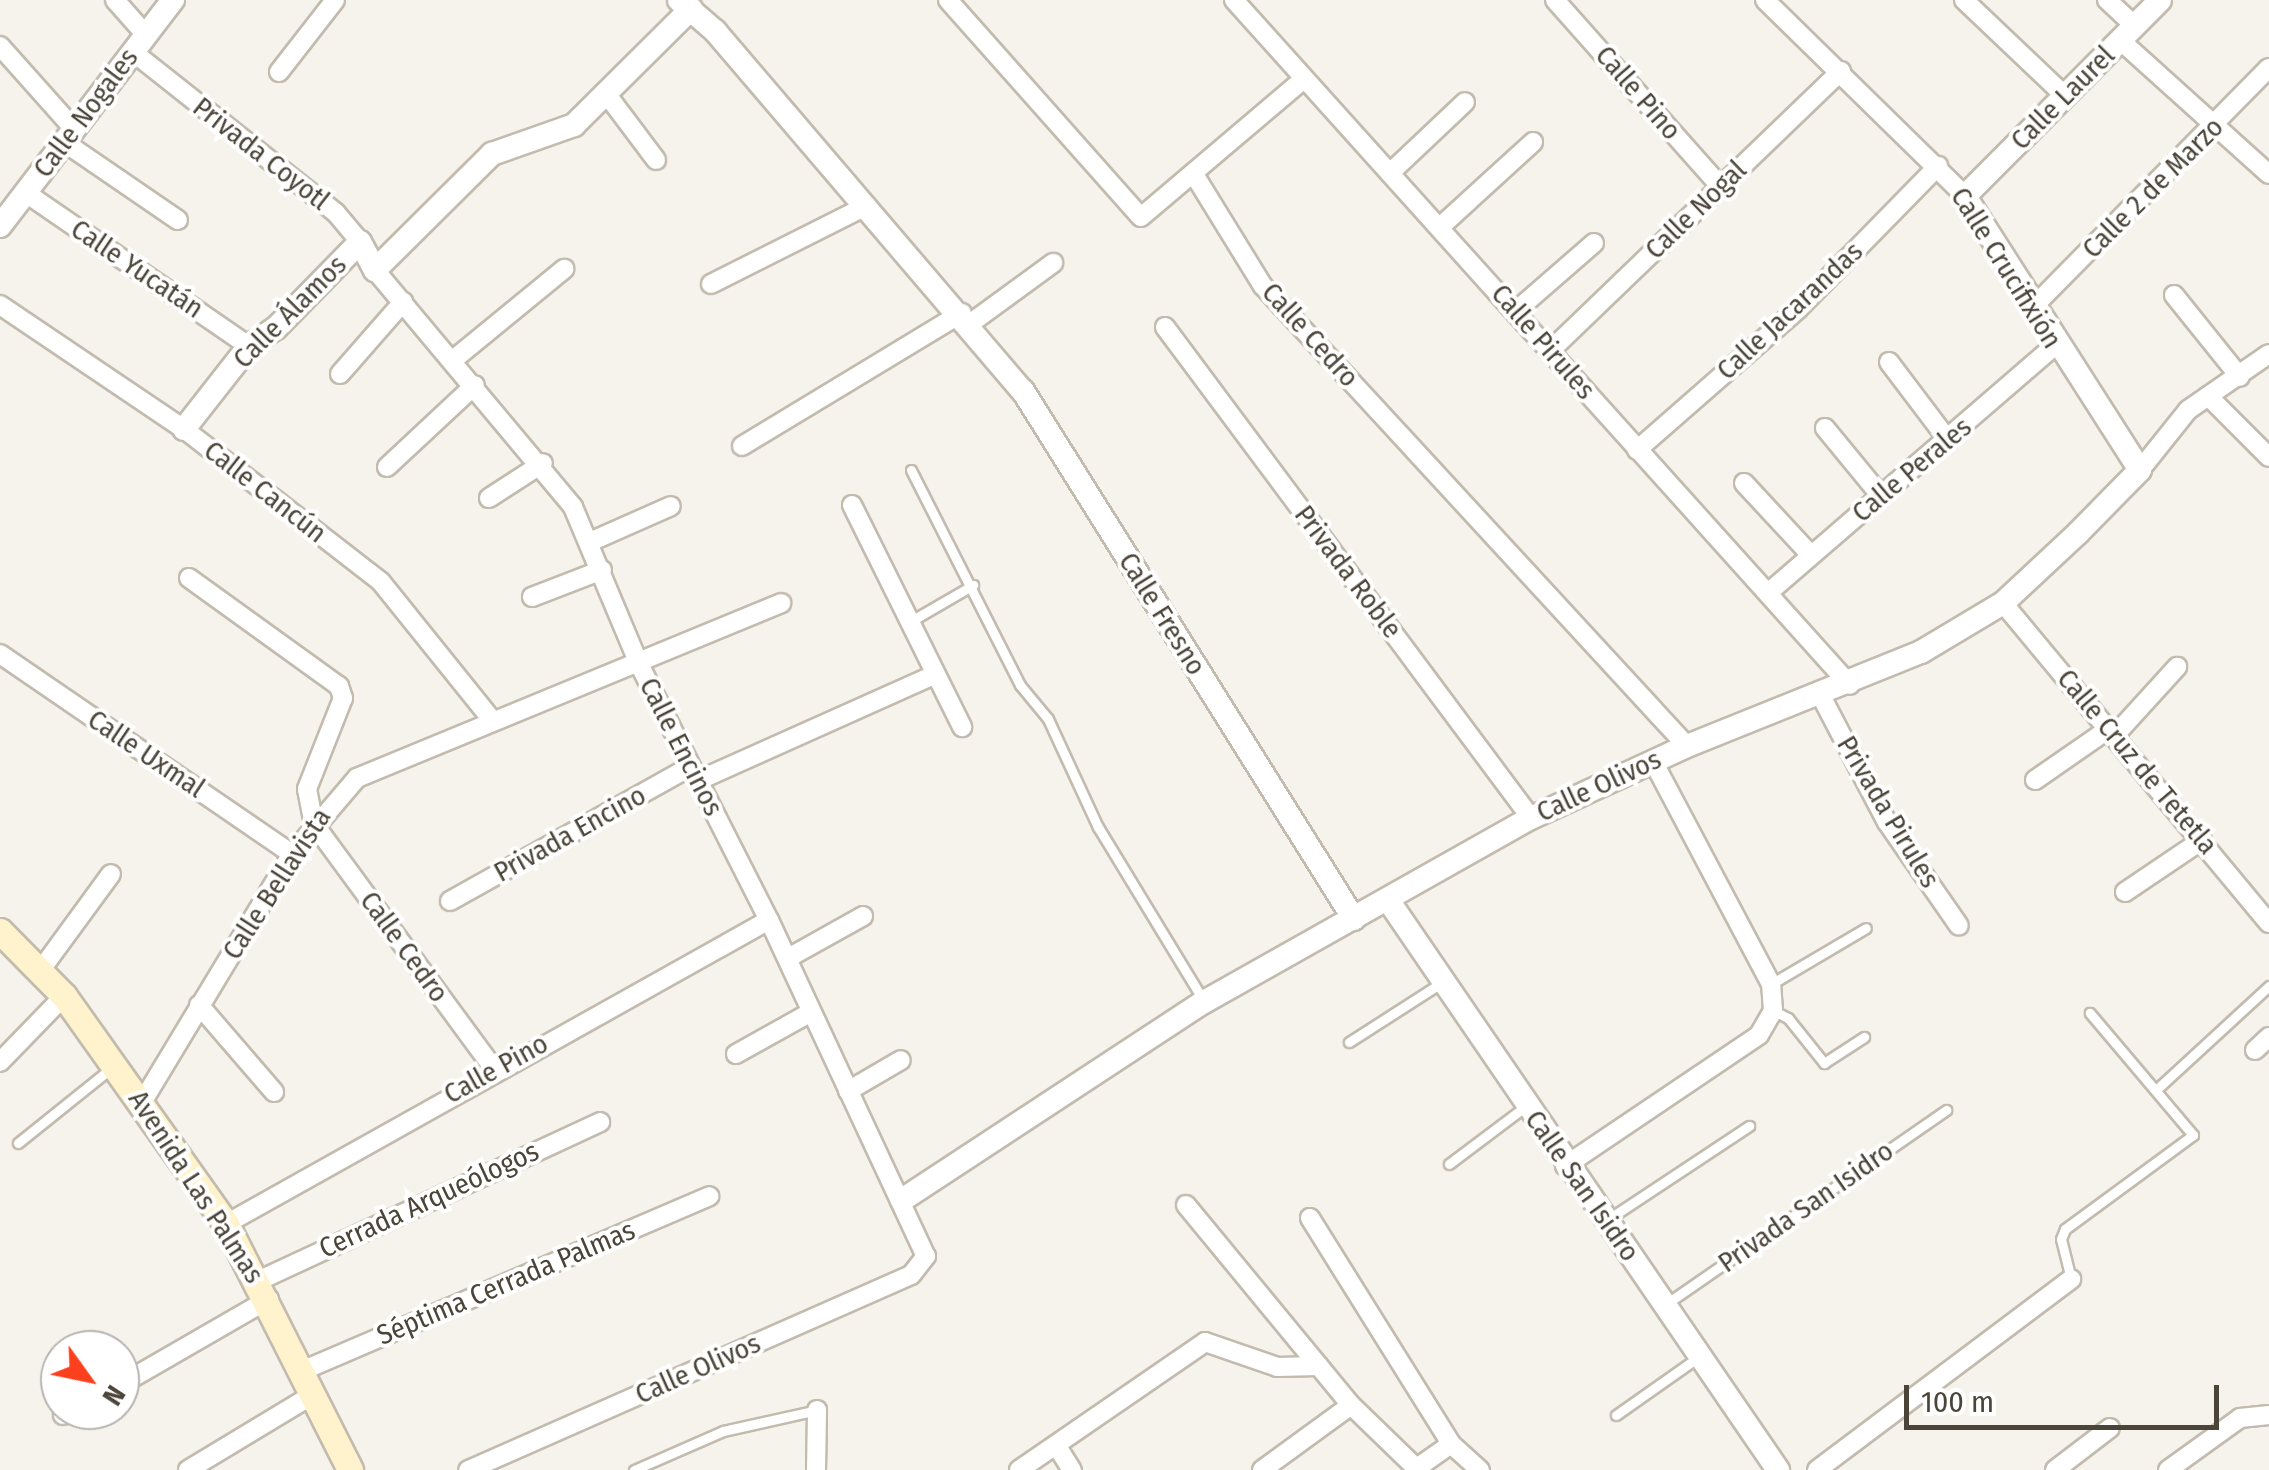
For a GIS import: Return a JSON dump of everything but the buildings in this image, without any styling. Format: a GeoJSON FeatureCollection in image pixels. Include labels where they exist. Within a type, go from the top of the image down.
{"type":"FeatureCollection","features":[{"type":"Feature","properties":{"kind":"main road","name":"Avenida Las Palmas"},"geometry":{"type":"LineString","coordinates":[[0,931],[64,996],[116,1064],[226,1224],[264,1290],[350,1470]]}},
{"type":"Feature","properties":{"kind":"street","name":"Privada Coyotl"},"geometry":{"type":"LineString","coordinates":[[116,0],[139,44],[336,214],[360,242],[375,270]]}},
{"type":"Feature","properties":{"kind":"street","name":"Calle Nogales"},"geometry":{"type":"LineString","coordinates":[[0,226],[173,0]]}},
{"type":"Feature","properties":{"kind":"street"},"geometry":{"type":"LineString","coordinates":[[279,72],[334,0]]}},
{"type":"Feature","properties":{"kind":"street"},"geometry":{"type":"LineString","coordinates":[[948,0],[1134,214],[1148,216],[1304,79]]}},
{"type":"Feature","properties":{"kind":"street","name":"Calle Pirules"},"geometry":{"type":"LineString","coordinates":[[1234,0],[1552,349],[1637,450],[1850,685]]}},
{"type":"Feature","properties":{"kind":"street","name":"Calle Pino"},"geometry":{"type":"LineString","coordinates":[[1556,0],[1720,186]]}},
{"type":"Feature","properties":{"kind":"street","name":"Calle Crucifixión"},"geometry":{"type":"LineString","coordinates":[[1765,0],[1965,196],[2034,305],[2054,345],[2140,470]]}},
{"type":"Feature","properties":{"kind":"street"},"geometry":{"type":"LineString","coordinates":[[1964,0],[2066,96]]}},
{"type":"Feature","properties":{"kind":"street"},"geometry":{"type":"LineString","coordinates":[[2107,0],[2127,33],[2216,127],[2269,174]]}},
{"type":"Feature","properties":{"kind":"street","name":"Calle Laurel"},"geometry":{"type":"LineString","coordinates":[[1965,196],[2160,0]]}},
{"type":"Feature","properties":{"kind":"street","name":"Calle Álamos"},"geometry":{"type":"LineString","coordinates":[[375,270],[492,154],[556,136],[605,92],[690,3]]}},
{"type":"Feature","properties":{"kind":"street","name":"Calle Fresno"},"geometry":{"type":"LineString","coordinates":[[690,3],[966,318],[1049,431],[1354,919]]}},
{"type":"Feature","properties":{"kind":"street"},"geometry":{"type":"LineString","coordinates":[[0,46],[69,136],[178,220]]}},
{"type":"Feature","properties":{"kind":"street","name":"Calle 2 de Marzo"},"geometry":{"type":"LineString","coordinates":[[2034,305],[2216,127],[2269,68]]}},
{"type":"Feature","properties":{"kind":"street","name":"Calle Nogal"},"geometry":{"type":"LineString","coordinates":[[1552,349],[1841,71]]}},
{"type":"Feature","properties":{"kind":"street"},"geometry":{"type":"LineString","coordinates":[[605,92],[656,160]]}},
{"type":"Feature","properties":{"kind":"street"},"geometry":{"type":"LineString","coordinates":[[1390,174],[1465,102]]}},
{"type":"Feature","properties":{"kind":"street"},"geometry":{"type":"LineString","coordinates":[[1440,227],[1534,142]]}},
{"type":"Feature","properties":{"kind":"street","name":"Calle Jacarandas"},"geometry":{"type":"LineString","coordinates":[[1637,450],[1799,308],[1938,166]]}},
{"type":"Feature","properties":{"kind":"street","name":"Calle Cedro"},"geometry":{"type":"LineString","coordinates":[[1195,176],[1263,286],[1687,746]]}},
{"type":"Feature","properties":{"kind":"street","name":"Calle Yucatán"},"geometry":{"type":"LineString","coordinates":[[26,192],[249,346]]}},
{"type":"Feature","properties":{"kind":"street"},"geometry":{"type":"LineString","coordinates":[[710,284],[866,206]]}},
{"type":"Feature","properties":{"kind":"street","name":"Calle Álamos"},"geometry":{"type":"LineString","coordinates":[[184,429],[249,346],[276,328],[360,242]]}},
{"type":"Feature","properties":{"kind":"street"},"geometry":{"type":"LineString","coordinates":[[1516,310],[1594,243]]}},
{"type":"Feature","properties":{"kind":"street"},"geometry":{"type":"LineString","coordinates":[[742,446],[966,318],[1053,263]]}},
{"type":"Feature","properties":{"kind":"street"},"geometry":{"type":"LineString","coordinates":[[453,360],[564,268]]}},
{"type":"Feature","properties":{"kind":"street","name":"Calle Encinos"},"geometry":{"type":"LineString","coordinates":[[375,270],[543,464],[592,541],[638,662],[770,920],[924,1248],[924,1262]]}},
{"type":"Feature","properties":{"kind":"street"},"geometry":{"type":"LineString","coordinates":[[2174,295],[2240,377]]}},
{"type":"Feature","properties":{"kind":"street"},"geometry":{"type":"LineString","coordinates":[[340,374],[403,302]]}},
{"type":"Feature","properties":{"kind":"street","name":"Calle Cancún"},"geometry":{"type":"LineString","coordinates":[[0,304],[184,429],[381,582],[492,720]]}},
{"type":"Feature","properties":{"kind":"street","name":"Privada Roble"},"geometry":{"type":"LineString","coordinates":[[1165,326],[1531,818]]}},
{"type":"Feature","properties":{"kind":"street","name":"Calle Perales"},"geometry":{"type":"LineString","coordinates":[[1768,593],[2054,345]]}},
{"type":"Feature","properties":{"kind":"street","name":"Calle Olivos"},"geometry":{"type":"LineString","coordinates":[[902,1200],[1204,1002],[1531,818],[1652,760],[1850,685],[2004,602],[2140,470],[2208,396],[2269,354]]}},
{"type":"Feature","properties":{"kind":"street"},"geometry":{"type":"LineString","coordinates":[[1889,362],[1948,440]]}},
{"type":"Feature","properties":{"kind":"street"},"geometry":{"type":"LineString","coordinates":[[388,467],[476,385]]}},
{"type":"Feature","properties":{"kind":"street"},"geometry":{"type":"LineString","coordinates":[[2208,396],[2269,456]]}},
{"type":"Feature","properties":{"kind":"street"},"geometry":{"type":"LineString","coordinates":[[1825,428],[1881,496]]}},
{"type":"Feature","properties":{"kind":"street"},"geometry":{"type":"LineString","coordinates":[[490,498],[543,464]]}},
{"type":"Feature","properties":{"kind":"street"},"geometry":{"type":"LineString","coordinates":[[1744,483],[1811,554]]}},
{"type":"Feature","properties":{"kind":"street"},"geometry":{"type":"LineString","coordinates":[[852,505],[962,727]]}},
{"type":"Feature","properties":{"kind":"street"},"geometry":{"type":"LineString","coordinates":[[592,541],[670,506]]}},
{"type":"Feature","properties":{"kind":"street"},"geometry":{"type":"LineString","coordinates":[[532,597],[602,570]]}},
{"type":"Feature","properties":{"kind":"street"},"geometry":{"type":"LineString","coordinates":[[189,578],[339,686],[342,698],[307,789],[314,824]]}},
{"type":"Feature","properties":{"kind":"street"},"geometry":{"type":"LineString","coordinates":[[638,662],[780,602]]}},
{"type":"Feature","properties":{"kind":"street","name":"Calle Cruz de Tetetla"},"geometry":{"type":"LineString","coordinates":[[2004,602],[2269,923]]}},
{"type":"Feature","properties":{"kind":"street","name":"Calle Uxmal"},"geometry":{"type":"LineString","coordinates":[[0,654],[292,854]]}},
{"type":"Feature","properties":{"kind":"street","name":"Calle Bellavista"},"geometry":{"type":"LineString","coordinates":[[141,1104],[292,854],[357,778],[638,662]]}},
{"type":"Feature","properties":{"kind":"street"},"geometry":{"type":"LineString","coordinates":[[2035,780],[2113,731],[2177,668]]}},
{"type":"Feature","properties":{"kind":"street","name":"Privada Encino"},"geometry":{"type":"LineString","coordinates":[[450,900],[693,774],[934,675]]}},
{"type":"Feature","properties":{"kind":"street","name":"Privada Pirules"},"geometry":{"type":"LineString","coordinates":[[1821,696],[1887,822],[1959,926]]}},
{"type":"Feature","properties":{"kind":"street"},"geometry":{"type":"LineString","coordinates":[[1565,1166],[1759,1035],[1773,1011],[1771,984],[1652,760]]}},
{"type":"Feature","properties":{"kind":"street","name":"Calle Cedro"},"geometry":{"type":"LineString","coordinates":[[314,824],[494,1069]]}},
{"type":"Feature","properties":{"kind":"street"},"geometry":{"type":"LineString","coordinates":[[2125,892],[2202,840]]}},
{"type":"Feature","properties":{"kind":"street"},"geometry":{"type":"LineString","coordinates":[[40,971],[111,874]]}},
{"type":"Feature","properties":{"kind":"street","name":"Calle San Isidro"},"geometry":{"type":"LineString","coordinates":[[1388,900],[1565,1166],[1702,1354],[1778,1470]]}},
{"type":"Feature","properties":{"kind":"street"},"geometry":{"type":"LineString","coordinates":[[788,958],[863,916]]}},
{"type":"Feature","properties":{"kind":"street","name":"Calle Pino"},"geometry":{"type":"LineString","coordinates":[[226,1224],[494,1069],[770,920]]}},
{"type":"Feature","properties":{"kind":"street"},"geometry":{"type":"LineString","coordinates":[[0,1062],[64,996]]}},
{"type":"Feature","properties":{"kind":"street"},"geometry":{"type":"LineString","coordinates":[[199,1005],[274,1092]]}},
{"type":"Feature","properties":{"kind":"street"},"geometry":{"type":"LineString","coordinates":[[736,1054],[812,1012]]}},
{"type":"Feature","properties":{"kind":"street"},"geometry":{"type":"LineString","coordinates":[[848,1090],[901,1060]]}},
{"type":"Feature","properties":{"kind":"street","name":"Cerrada Arqueólogos"},"geometry":{"type":"LineString","coordinates":[[140,1372],[264,1290],[600,1122]]}},
{"type":"Feature","properties":{"kind":"street","name":"Séptima Cerrada Palmas"},"geometry":{"type":"LineString","coordinates":[[188,1470],[309,1382],[709,1196]]}},
{"type":"Feature","properties":{"kind":"street"},"geometry":{"type":"LineString","coordinates":[[1186,1205],[1350,1405],[1415,1469],[1451,1444]]}},
{"type":"Feature","properties":{"kind":"street"},"geometry":{"type":"LineString","coordinates":[[1310,1218],[1451,1444],[1480,1470]]}},
{"type":"Feature","properties":{"kind":"street","name":"Calle Olivos"},"geometry":{"type":"LineString","coordinates":[[468,1470],[911,1275],[924,1262]]}},
{"type":"Feature","properties":{"kind":"street"},"geometry":{"type":"LineString","coordinates":[[1817,1470],[2071,1279]]}},
{"type":"Feature","properties":{"kind":"street"},"geometry":{"type":"LineString","coordinates":[[1019,1470],[1058,1448],[1205,1342],[1277,1367],[1318,1366]]}},
{"type":"Feature","properties":{"kind":"street"},"geometry":{"type":"LineString","coordinates":[[1262,1470],[1350,1405]]}},
{"type":"Feature","properties":{"kind":"street"},"geometry":{"type":"LineString","coordinates":[[816,1470],[817,1410]]}},
{"type":"Feature","properties":{"kind":"street"},"geometry":{"type":"LineString","coordinates":[[2168,1470],[2240,1418],[2269,1415]]}},
{"type":"Feature","properties":{"kind":"street"},"geometry":{"type":"LineString","coordinates":[[2055,1470],[2110,1428]]}},
{"type":"Feature","properties":{"kind":"street"},"geometry":{"type":"LineString","coordinates":[[1058,1448],[1072,1470]]}},
{"type":"Feature","properties":{"kind":"lane"},"geometry":{"type":"LineString","coordinates":[[911,470],[1098,827],[1204,1002]]}},
{"type":"Feature","properties":{"kind":"lane"},"geometry":{"type":"LineString","coordinates":[[908,623],[973,585]]}},
{"type":"Feature","properties":{"kind":"lane"},"geometry":{"type":"LineString","coordinates":[[1771,984],[1866,928]]}},
{"type":"Feature","properties":{"kind":"lane"},"geometry":{"type":"LineString","coordinates":[[1350,1042],[1443,981]]}},
{"type":"Feature","properties":{"kind":"lane"},"geometry":{"type":"LineString","coordinates":[[2158,1088],[2269,986]]}},
{"type":"Feature","properties":{"kind":"lane"},"geometry":{"type":"LineString","coordinates":[[1773,1011],[1788,1018],[1824,1063],[1864,1037]]}},
{"type":"Feature","properties":{"kind":"lane"},"geometry":{"type":"LineString","coordinates":[[2071,1279],[2061,1238],[2065,1229],[2192,1135],[2158,1088],[2090,1013]]}},
{"type":"Feature","properties":{"kind":"lane"},"geometry":{"type":"LineString","coordinates":[[18,1143],[116,1064]]}},
{"type":"Feature","properties":{"kind":"lane"},"geometry":{"type":"LineString","coordinates":[[1449,1164],[1526,1106]]}},
{"type":"Feature","properties":{"kind":"lane","name":"Privada San Isidro"},"geometry":{"type":"LineString","coordinates":[[1666,1304],[1946,1110]]}},
{"type":"Feature","properties":{"kind":"lane"},"geometry":{"type":"LineString","coordinates":[[1606,1221],[1750,1126]]}},
{"type":"Feature","properties":{"kind":"lane"},"geometry":{"type":"LineString","coordinates":[[1616,1416],[1702,1354]]}},
{"type":"Feature","properties":{"kind":"lane"},"geometry":{"type":"LineString","coordinates":[[634,1470],[723,1431],[817,1410]]}}]}
